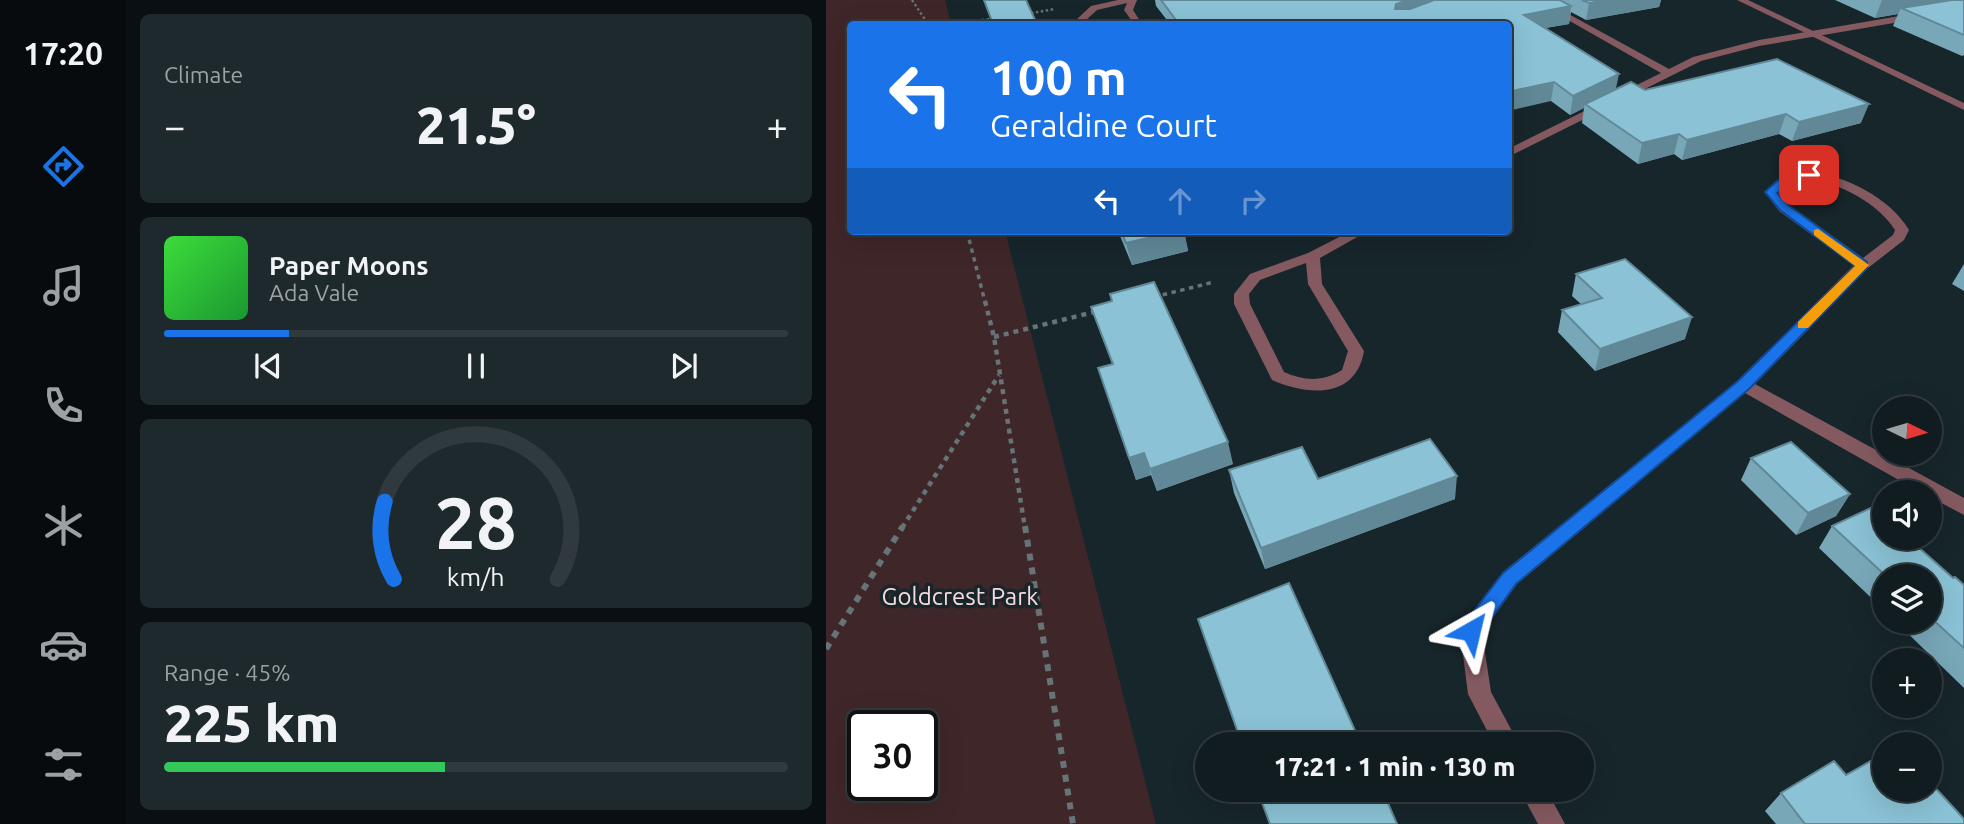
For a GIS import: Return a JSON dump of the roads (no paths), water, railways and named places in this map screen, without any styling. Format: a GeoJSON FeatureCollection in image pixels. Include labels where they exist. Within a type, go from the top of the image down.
{"type":"FeatureCollection","features":[{"type":"Feature","properties":{"kind":"street"},"geometry":{"type":"LineString","coordinates":[[1084,21],[1083,16],[1103,5],[1131,0],[1128,10],[1136,21]]}},
{"type":"Feature","properties":{"kind":"street"},"geometry":{"type":"LineString","coordinates":[[1537,0],[1667,72]]}},
{"type":"Feature","properties":{"kind":"street"},"geometry":{"type":"LineString","coordinates":[[1741,0],[1964,107]]}},
{"type":"Feature","properties":{"kind":"street"},"geometry":{"type":"LineString","coordinates":[[1512,153],[1697,59],[1759,43],[1964,8]]}},
{"type":"Feature","properties":{"kind":"street"},"geometry":{"type":"LineString","coordinates":[[1501,732],[1480,694],[1471,631],[1510,578],[1744,385],[1863,265],[1899,237],[1902,230],[1896,219],[1852,188],[1831,177],[1809,175],[1781,184],[1771,192],[1784,208],[1863,265]]}},
{"type":"Feature","properties":{"kind":"street"},"geometry":{"type":"LineString","coordinates":[[1313,256],[1315,284],[1356,351],[1356,360],[1352,370],[1331,384],[1301,386],[1278,376],[1241,304],[1241,294],[1255,277],[1313,256],[1353,235]]}},
{"type":"Feature","properties":{"kind":"street"},"geometry":{"type":"LineString","coordinates":[[1744,385],[1964,507]]}},
{"type":"Feature","properties":{"kind":"street"},"geometry":{"type":"LineString","coordinates":[[1539,802],[1552,824]]}},
{"type":"Feature","properties":{"kind":"park label","name":"Goldcrest Park"},"geometry":{"type":"Point","coordinates":[960,597]}}]}
